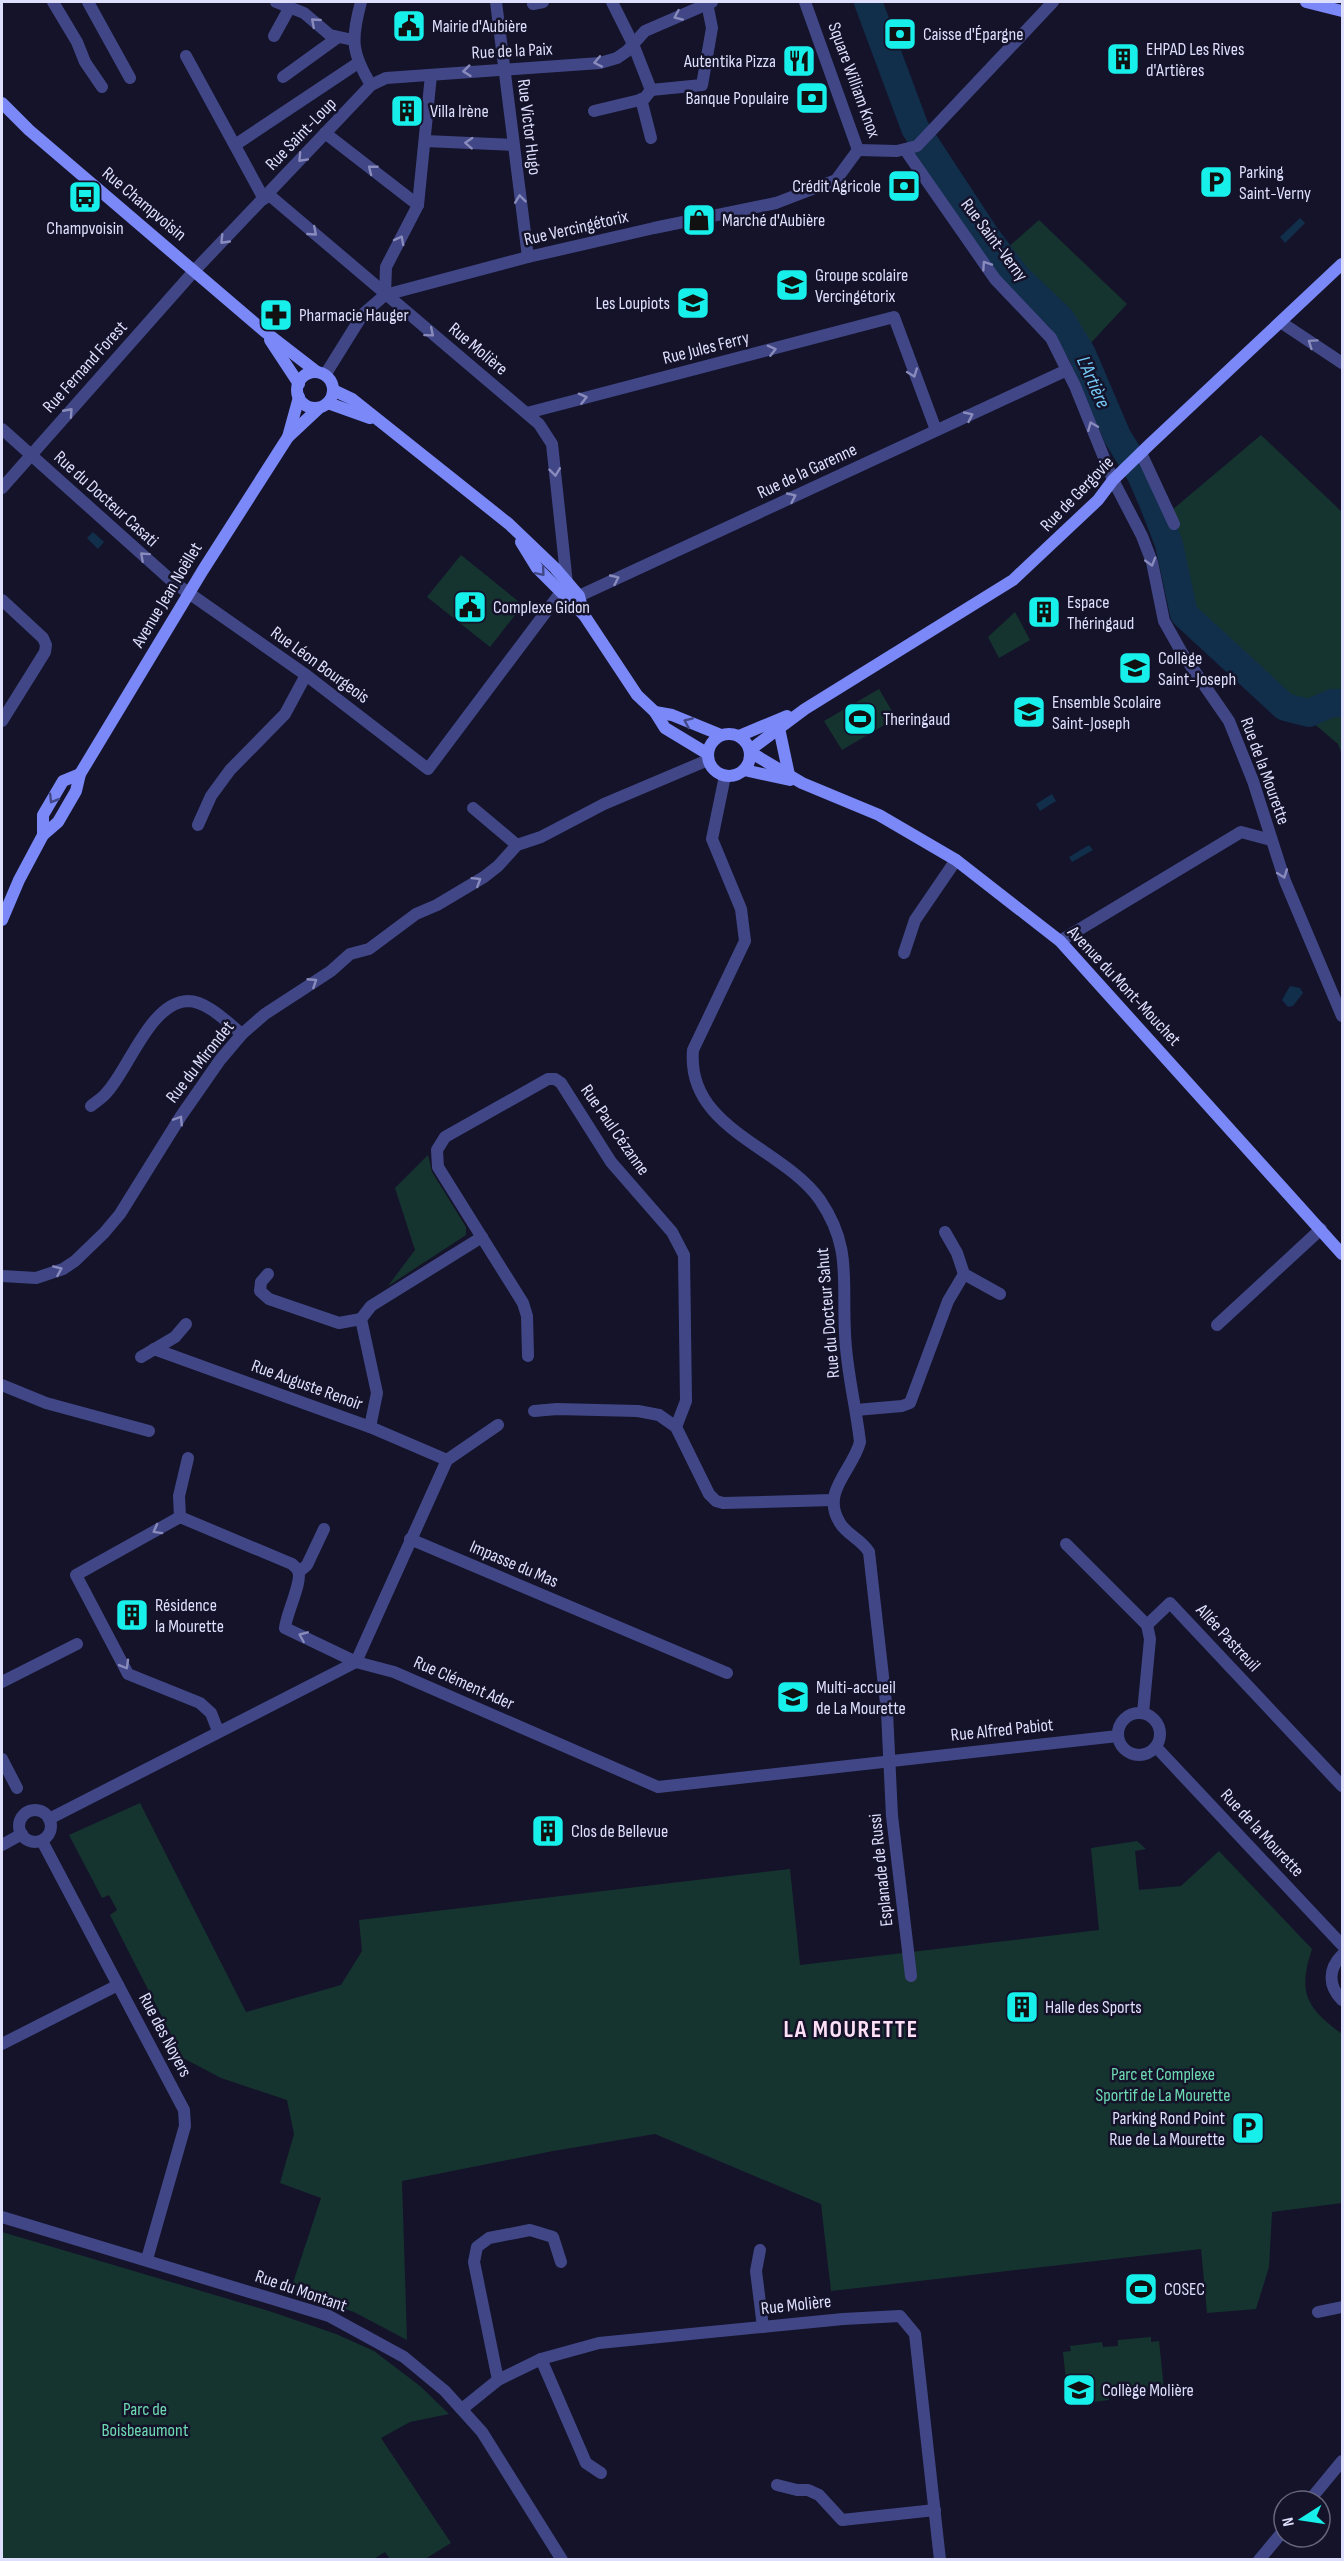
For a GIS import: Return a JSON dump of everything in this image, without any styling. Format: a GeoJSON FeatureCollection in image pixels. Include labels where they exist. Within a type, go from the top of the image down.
{"type":"FeatureCollection","features":[{"type":"Feature","properties":{"kind":"main road"},"geometry":{"type":"LineString","coordinates":[[1306,2],[1342,11]]}},
{"type":"Feature","properties":{"kind":"main road","name":"Rue Champvoisin"},"geometry":{"type":"LineString","coordinates":[[2,103],[29,129],[264,331],[321,374]]}},
{"type":"Feature","properties":{"kind":"main road","name":"Rue de Gergovie"},"geometry":{"type":"LineString","coordinates":[[750,751],[805,709],[1013,580],[1075,523],[1113,480],[1141,453],[1342,264]]}},
{"type":"Feature","properties":{"kind":"main road","name":"Rue Champvoisin"},"geometry":{"type":"LineString","coordinates":[[264,331],[299,384]]}},
{"type":"Feature","properties":{"kind":"main road"},"geometry":{"type":"LineString","coordinates":[[382,422],[323,406],[311,408],[299,397],[299,384],[309,373],[321,374],[329,379],[333,390],[352,399],[382,422],[509,524],[537,568],[564,589],[637,695],[655,712],[665,728],[708,757],[714,771],[726,776],[739,774],[744,770],[750,758],[750,751],[739,736],[721,735],[672,715],[655,712]]}},
{"type":"Feature","properties":{"kind":"main road"},"geometry":{"type":"LineString","coordinates":[[323,406],[333,390]]}},
{"type":"Feature","properties":{"kind":"main road","name":"Avenue Jean Noëllet"},"geometry":{"type":"LineString","coordinates":[[2,920],[19,880],[43,835],[58,822],[76,791],[80,774],[288,436],[299,397]]}},
{"type":"Feature","properties":{"kind":"main road","name":"Avenue Jean Noëllet"},"geometry":{"type":"LineString","coordinates":[[288,436],[323,406]]}},
{"type":"Feature","properties":{"kind":"main road"},"geometry":{"type":"LineString","coordinates":[[579,596],[584,615]]}},
{"type":"Feature","properties":{"kind":"main road","name":"Rue de Gergovie"},"geometry":{"type":"LineString","coordinates":[[739,736],[805,709]]}},
{"type":"Feature","properties":{"kind":"main road"},"geometry":{"type":"LineString","coordinates":[[779,728],[789,775]]}},
{"type":"Feature","properties":{"kind":"main road"},"geometry":{"type":"LineString","coordinates":[[708,757],[711,742],[721,735]]}},
{"type":"Feature","properties":{"kind":"main road","name":"Avenue du Mont-Mouchet"},"geometry":{"type":"LineString","coordinates":[[750,751],[802,783],[879,815],[956,860],[1060,941],[1342,1254]]}},
{"type":"Feature","properties":{"kind":"main road","name":"Avenue du Mont-Mouchet"},"geometry":{"type":"LineString","coordinates":[[744,770],[802,783]]}},
{"type":"Feature","properties":{"kind":"street"},"geometry":{"type":"LineString","coordinates":[[52,2],[102,87]]}},
{"type":"Feature","properties":{"kind":"street"},"geometry":{"type":"LineString","coordinates":[[88,2],[130,78]]}},
{"type":"Feature","properties":{"kind":"street"},"geometry":{"type":"LineString","coordinates":[[276,2],[304,13],[330,35],[353,40]]}},
{"type":"Feature","properties":{"kind":"street"},"geometry":{"type":"LineString","coordinates":[[361,2],[353,40],[358,63],[371,85]]}},
{"type":"Feature","properties":{"kind":"street","name":"Rue Victor Hugo"},"geometry":{"type":"LineString","coordinates":[[496,2],[528,257]]}},
{"type":"Feature","properties":{"kind":"street"},"geometry":{"type":"LineString","coordinates":[[612,2],[633,44],[651,90]]}},
{"type":"Feature","properties":{"kind":"street"},"geometry":{"type":"LineString","coordinates":[[594,111],[641,99],[651,90],[702,85],[712,28],[709,2]]}},
{"type":"Feature","properties":{"kind":"street","name":"Rue de la Paix"},"geometry":{"type":"LineString","coordinates":[[371,85],[386,78],[488,69],[504,71],[600,63],[617,58],[645,31],[709,2]]}},
{"type":"Feature","properties":{"kind":"street","name":"Square William Knox"},"geometry":{"type":"LineString","coordinates":[[806,2],[858,150],[912,148]]}},
{"type":"Feature","properties":{"kind":"street"},"geometry":{"type":"LineString","coordinates":[[912,148],[948,114],[1053,2]]}},
{"type":"Feature","properties":{"kind":"street"},"geometry":{"type":"LineString","coordinates":[[274,36],[290,7]]}},
{"type":"Feature","properties":{"kind":"street"},"geometry":{"type":"LineString","coordinates":[[283,77],[337,38]]}},
{"type":"Feature","properties":{"kind":"street","name":"Rue Molière"},"geometry":{"type":"LineString","coordinates":[[186,56],[234,145],[266,196],[527,413],[543,429],[552,444],[564,589]]}},
{"type":"Feature","properties":{"kind":"street"},"geometry":{"type":"LineString","coordinates":[[234,145],[358,63]]}},
{"type":"Feature","properties":{"kind":"street"},"geometry":{"type":"LineString","coordinates":[[385,295],[386,267],[418,205],[431,75]]}},
{"type":"Feature","properties":{"kind":"street","name":"Rue Saint-Loup"},"geometry":{"type":"LineString","coordinates":[[195,270],[371,85]]}},
{"type":"Feature","properties":{"kind":"street"},"geometry":{"type":"LineString","coordinates":[[641,99],[651,138]]}},
{"type":"Feature","properties":{"kind":"street"},"geometry":{"type":"LineString","coordinates":[[326,133],[418,205]]}},
{"type":"Feature","properties":{"kind":"street"},"geometry":{"type":"LineString","coordinates":[[425,141],[513,145]]}},
{"type":"Feature","properties":{"kind":"street","name":"Rue Saint-Verny"},"geometry":{"type":"LineString","coordinates":[[912,148],[995,279],[1051,338],[1067,370],[1113,480]]}},
{"type":"Feature","properties":{"kind":"street","name":"Rue Vercingétorix"},"geometry":{"type":"LineString","coordinates":[[321,374],[363,314],[385,295],[528,257],[654,228],[776,204],[836,180],[845,171],[858,150]]}},
{"type":"Feature","properties":{"kind":"street","name":"Rue Fernand Forest"},"geometry":{"type":"LineString","coordinates":[[2,488],[195,270]]}},
{"type":"Feature","properties":{"kind":"street","name":"Rue Jules Ferry"},"geometry":{"type":"LineString","coordinates":[[527,413],[894,318],[936,430]]}},
{"type":"Feature","properties":{"kind":"street"},"geometry":{"type":"LineString","coordinates":[[1282,322],[1342,363]]}},
{"type":"Feature","properties":{"kind":"street","name":"Rue de la Garenne"},"geometry":{"type":"LineString","coordinates":[[579,596],[1067,370]]}},
{"type":"Feature","properties":{"kind":"street","name":"Rue du Docteur Casati"},"geometry":{"type":"LineString","coordinates":[[2,429],[189,594]]}},
{"type":"Feature","properties":{"kind":"street"},"geometry":{"type":"LineString","coordinates":[[1141,453],[1174,524]]}},
{"type":"Feature","properties":{"kind":"street","name":"Rue de la Mourette"},"geometry":{"type":"LineString","coordinates":[[1113,480],[1149,553],[1164,621],[1182,653],[1229,721],[1253,781],[1285,881],[1342,1016]]}},
{"type":"Feature","properties":{"kind":"street"},"geometry":{"type":"LineString","coordinates":[[564,589],[579,596]]}},
{"type":"Feature","properties":{"kind":"street","name":"Rue Léon Bourgeois"},"geometry":{"type":"LineString","coordinates":[[189,594],[306,675],[428,769],[564,589]]}},
{"type":"Feature","properties":{"kind":"street"},"geometry":{"type":"LineString","coordinates":[[2,600],[43,638],[46,645],[45,652],[2,721]]}},
{"type":"Feature","properties":{"kind":"street"},"geometry":{"type":"LineString","coordinates":[[198,825],[211,796],[230,770],[285,714],[306,675]]}},
{"type":"Feature","properties":{"kind":"street","name":"Rue du Mirondet"},"geometry":{"type":"LineString","coordinates":[[2,1276],[36,1278],[63,1269],[75,1261],[104,1233],[120,1214],[181,1116],[220,1060],[242,1034],[265,1014],[331,971],[350,954],[369,949],[416,914],[437,905],[484,877],[498,866],[517,845],[542,837],[604,804],[708,757]]}},
{"type":"Feature","properties":{"kind":"street","name":"Rue du Docteur Sahut"},"geometry":{"type":"LineString","coordinates":[[726,776],[712,839],[741,909],[745,942],[693,1050],[691,1067],[697,1088],[715,1111],[745,1140],[800,1178],[819,1199],[838,1233],[845,1282],[844,1333],[860,1442],[856,1456],[840,1478],[833,1500]]}},
{"type":"Feature","properties":{"kind":"street"},"geometry":{"type":"LineString","coordinates":[[473,808],[517,845]]}},
{"type":"Feature","properties":{"kind":"street"},"geometry":{"type":"LineString","coordinates":[[1060,941],[1240,832],[1271,840]]}},
{"type":"Feature","properties":{"kind":"street"},"geometry":{"type":"LineString","coordinates":[[903,953],[915,920],[956,860]]}},
{"type":"Feature","properties":{"kind":"street"},"geometry":{"type":"LineString","coordinates":[[91,1106],[108,1091],[156,1017],[170,1005],[189,1001],[208,1008],[242,1034]]}},
{"type":"Feature","properties":{"kind":"street","name":"Rue Paul Cézanne"},"geometry":{"type":"LineString","coordinates":[[528,1356],[527,1316],[523,1303],[438,1167],[437,1149],[446,1137],[548,1079],[555,1079],[561,1083],[611,1162],[672,1232],[684,1255],[686,1401],[676,1427]]}},
{"type":"Feature","properties":{"kind":"street"},"geometry":{"type":"LineString","coordinates":[[1217,1325],[1321,1229]]}},
{"type":"Feature","properties":{"kind":"street"},"geometry":{"type":"LineString","coordinates":[[945,1232],[957,1253],[964,1274],[1000,1294]]}},
{"type":"Feature","properties":{"kind":"street"},"geometry":{"type":"LineString","coordinates":[[268,1274],[261,1282],[260,1291],[269,1299],[339,1323],[361,1319],[371,1306],[482,1237]]}},
{"type":"Feature","properties":{"kind":"street"},"geometry":{"type":"LineString","coordinates":[[856,1410],[902,1406],[910,1403],[948,1301],[964,1274]]}},
{"type":"Feature","properties":{"kind":"street"},"geometry":{"type":"LineString","coordinates":[[361,1319],[377,1393],[369,1427]]}},
{"type":"Feature","properties":{"kind":"street"},"geometry":{"type":"LineString","coordinates":[[141,1356],[175,1337],[186,1324]]}},
{"type":"Feature","properties":{"kind":"street","name":"Rue Auguste Renoir"},"geometry":{"type":"LineString","coordinates":[[154,1348],[369,1427],[447,1460]]}},
{"type":"Feature","properties":{"kind":"street"},"geometry":{"type":"LineString","coordinates":[[2,1385],[46,1403],[149,1431]]}},
{"type":"Feature","properties":{"kind":"street"},"geometry":{"type":"LineString","coordinates":[[534,1411],[557,1408],[659,1414],[676,1427],[709,1494],[716,1501],[723,1503],[833,1500]]}},
{"type":"Feature","properties":{"kind":"street"},"geometry":{"type":"LineString","coordinates":[[49,1819],[356,1662],[447,1460],[498,1425]]}},
{"type":"Feature","properties":{"kind":"street"},"geometry":{"type":"LineString","coordinates":[[180,1517],[179,1496],[188,1458]]}},
{"type":"Feature","properties":{"kind":"street","name":"Esplanade de Russi"},"geometry":{"type":"LineString","coordinates":[[833,1500],[835,1514],[840,1524],[858,1538],[869,1552],[891,1761],[892,1816],[911,1976]]}},
{"type":"Feature","properties":{"kind":"street"},"geometry":{"type":"LineString","coordinates":[[180,1517],[292,1564],[299,1572],[307,1565],[324,1529]]}},
{"type":"Feature","properties":{"kind":"street"},"geometry":{"type":"LineString","coordinates":[[180,1517],[76,1575],[128,1674],[200,1703],[211,1713],[218,1731]]}},
{"type":"Feature","properties":{"kind":"street","name":"Impasse du Mas"},"geometry":{"type":"LineString","coordinates":[[410,1539],[727,1673]]}},
{"type":"Feature","properties":{"kind":"street"},"geometry":{"type":"LineString","coordinates":[[1066,1544],[1147,1625],[1150,1639],[1143,1713]]}},
{"type":"Feature","properties":{"kind":"street","name":"Rue Clément Ader"},"geometry":{"type":"LineString","coordinates":[[299,1572],[299,1581],[286,1616],[285,1628],[356,1662],[394,1672],[658,1787],[891,1761]]}},
{"type":"Feature","properties":{"kind":"street","name":"Allée Pastreuil"},"geometry":{"type":"LineString","coordinates":[[1147,1625],[1170,1603],[1342,1785]]}},
{"type":"Feature","properties":{"kind":"street"},"geometry":{"type":"LineString","coordinates":[[2,1682],[77,1644]]}},
{"type":"Feature","properties":{"kind":"street"},"geometry":{"type":"LineString","coordinates":[[1143,1713],[1155,1721],[1160,1734],[1156,1747],[1146,1754],[1134,1755],[1123,1749],[1118,1730],[1124,1718],[1143,1713]]}},
{"type":"Feature","properties":{"kind":"street","name":"Rue Alfred Pabiot"},"geometry":{"type":"LineString","coordinates":[[891,1761],[1118,1736]]}},
{"type":"Feature","properties":{"kind":"street","name":"Rue de la Mourette"},"geometry":{"type":"LineString","coordinates":[[1156,1747],[1342,1944]]}},
{"type":"Feature","properties":{"kind":"street"},"geometry":{"type":"LineString","coordinates":[[2,1759],[17,1788]]}},
{"type":"Feature","properties":{"kind":"street"},"geometry":{"type":"LineString","coordinates":[[38,1811],[49,1819],[50,1831],[42,1841],[29,1841],[21,1834],[21,1821],[30,1812],[38,1811]]}},
{"type":"Feature","properties":{"kind":"street"},"geometry":{"type":"LineString","coordinates":[[2,1845],[21,1834]]}},
{"type":"Feature","properties":{"kind":"street","name":"Rue des Noyers"},"geometry":{"type":"LineString","coordinates":[[42,1841],[179,2100],[185,2117],[147,2259]]}},
{"type":"Feature","properties":{"kind":"street"},"geometry":{"type":"LineString","coordinates":[[1342,1955],[1336,1962],[1331,1978],[1336,1994],[1342,2000]]}},
{"type":"Feature","properties":{"kind":"street"},"geometry":{"type":"LineString","coordinates":[[2,2044],[118,1985]]}},
{"type":"Feature","properties":{"kind":"street","name":"Rue du Montant"},"geometry":{"type":"LineString","coordinates":[[2,2217],[147,2259],[329,2316],[404,2357],[446,2391],[482,2432],[562,2559]]}},
{"type":"Feature","properties":{"kind":"street"},"geometry":{"type":"LineString","coordinates":[[498,2380],[474,2262],[477,2247],[489,2238],[530,2230],[553,2237],[561,2262]]}},
{"type":"Feature","properties":{"kind":"street"},"geometry":{"type":"LineString","coordinates":[[760,2250],[756,2271],[763,2326]]}},
{"type":"Feature","properties":{"kind":"street"},"geometry":{"type":"LineString","coordinates":[[1318,2312],[1342,2307]]}},
{"type":"Feature","properties":{"kind":"street","name":"Rue Molière"},"geometry":{"type":"LineString","coordinates":[[462,2409],[498,2380],[541,2359],[599,2343],[884,2315],[900,2316],[915,2334],[940,2559]]}},
{"type":"Feature","properties":{"kind":"street"},"geometry":{"type":"LineString","coordinates":[[541,2359],[586,2463],[601,2473]]}},
{"type":"Feature","properties":{"kind":"street"},"geometry":{"type":"LineString","coordinates":[[1319,2489],[1342,2462]]}},
{"type":"Feature","properties":{"kind":"street"},"geometry":{"type":"LineString","coordinates":[[777,2486],[808,2490],[819,2495],[842,2520],[935,2510]]}},
{"type":"Feature","properties":{"kind":"street"},"geometry":{"type":"LineString","coordinates":[[1259,2559],[1272,2544]]}},
{"type":"Feature","properties":{"kind":"green space"},"geometry":{"type":"Polygon","coordinates":[[[931,134],[1005,250],[1039,220],[1127,304],[1089,345],[1099,379],[1129,436],[1130,448],[1117,428],[1081,339],[1060,311],[997,245],[927,138],[931,134]]]}},
{"type":"Feature","properties":{"kind":"green space"},"geometry":{"type":"Polygon","coordinates":[[[1261,435],[1342,512],[1342,755],[1338,744],[1184,614],[1159,521],[1261,435]]]}},
{"type":"Feature","properties":{"kind":"green space"},"geometry":{"type":"Polygon","coordinates":[[[461,555],[523,605],[490,647],[427,597],[461,555]]]}},
{"type":"Feature","properties":{"kind":"green space"},"geometry":{"type":"Polygon","coordinates":[[[1015,612],[1030,640],[999,658],[988,637],[1015,612]]]}},
{"type":"Feature","properties":{"kind":"green space","name":"Theringaud"},"geometry":{"type":"Polygon","coordinates":[[[879,689],[896,718],[842,750],[824,721],[879,689]]]}},
{"type":"Feature","properties":{"kind":"green space"},"geometry":{"type":"Polygon","coordinates":[[[428,1155],[432,1172],[466,1227],[466,1235],[388,1286],[415,1250],[395,1188],[428,1155]]]}},
{"type":"Feature","properties":{"kind":"green space","name":"Parc et Complexe Sportif de La Mourette"},"geometry":{"type":"Polygon","coordinates":[[[140,1803],[246,2012],[341,1985],[362,1951],[359,1920],[790,1869],[800,1965],[1099,1930],[1091,1848],[1137,1841],[1146,1849],[1135,1851],[1139,1890],[1181,1886],[1219,1851],[1312,1949],[1306,1977],[1308,1997],[1320,2015],[1342,2034],[1342,2203],[1272,2212],[1269,2267],[1256,2309],[1207,2313],[1201,2249],[831,2291],[821,2204],[655,2134],[553,2151],[402,2181],[407,2340],[354,2312],[290,2292],[321,2198],[280,2183],[294,2134],[287,2100],[221,2078],[183,2058],[110,1915],[117,1910],[109,1895],[102,1898],[69,1835],[140,1803]]]}},
{"type":"Feature","properties":{"kind":"green space","name":"Parc de Boisbeaumont"},"geometry":{"type":"Polygon","coordinates":[[[2,2232],[269,2311],[336,2334],[374,2351],[420,2386],[449,2414],[410,2422],[381,2438],[451,2543],[425,2559],[390,2559],[385,2552],[372,2560],[2,2559],[2,2232]]]}},
{"type":"Feature","properties":{"kind":"green space"},"geometry":{"type":"Polygon","coordinates":[[[1151,2337],[1151,2342],[1159,2341],[1164,2389],[1157,2390],[1157,2395],[1124,2399],[1123,2394],[1108,2395],[1109,2400],[1077,2404],[1076,2399],[1068,2400],[1063,2352],[1071,2351],[1070,2346],[1102,2342],[1103,2347],[1118,2346],[1118,2340],[1151,2337]]]}},
{"type":"Feature","properties":{"kind":"water"},"geometry":{"type":"Polygon","coordinates":[[[1300,218],[1305,223],[1285,243],[1280,237],[1300,218]]]}},
{"type":"Feature","properties":{"kind":"water"},"geometry":{"type":"Polygon","coordinates":[[[93,532],[104,542],[98,549],[87,538],[93,532]]]}},
{"type":"Feature","properties":{"kind":"water"},"geometry":{"type":"Polygon","coordinates":[[[1052,794],[1056,801],[1040,811],[1036,804],[1052,794]]]}},
{"type":"Feature","properties":{"kind":"water"},"geometry":{"type":"Polygon","coordinates":[[[1089,845],[1093,850],[1072,862],[1069,857],[1089,845]]]}},
{"type":"Feature","properties":{"kind":"water"},"geometry":{"type":"Polygon","coordinates":[[[1290,986],[1300,988],[1303,993],[1293,1006],[1288,1007],[1282,1000],[1290,986]]]}},
{"type":"Feature","properties":{"kind":"waterway","name":"L'Artière"},"geometry":{"type":"LineString","coordinates":[[868,2],[915,128],[985,235],[1016,276],[1061,319],[1082,354],[1117,436],[1141,475],[1152,500],[1169,544],[1184,614],[1285,707],[1309,713],[1332,703],[1342,703]]}},
{"type":"Feature","properties":{"kind":"place","name":"Mairie d'Aubière"},"geometry":{"type":"Point","coordinates":[409,26]}},
{"type":"Feature","properties":{"kind":"place","name":"Caisse d'Épargne"},"geometry":{"type":"Point","coordinates":[900,34]}},
{"type":"Feature","properties":{"kind":"place","name":"EHPAD Les Rives d'Artières"},"geometry":{"type":"Point","coordinates":[1123,59]}},
{"type":"Feature","properties":{"kind":"place","name":"Autentika Pizza"},"geometry":{"type":"Point","coordinates":[799,61]}},
{"type":"Feature","properties":{"kind":"place","name":"Banque Populaire"},"geometry":{"type":"Point","coordinates":[812,98]}},
{"type":"Feature","properties":{"kind":"place","name":"Villa Irène"},"geometry":{"type":"Point","coordinates":[407,111]}},
{"type":"Feature","properties":{"kind":"place","name":"Parking Saint-Verny"},"geometry":{"type":"Point","coordinates":[1216,182]}},
{"type":"Feature","properties":{"kind":"place","name":"Crédit Agricole"},"geometry":{"type":"Point","coordinates":[904,186]}},
{"type":"Feature","properties":{"kind":"place","name":"Champvoisin"},"geometry":{"type":"Point","coordinates":[85,197]}},
{"type":"Feature","properties":{"kind":"place","name":"Marché d'Aubière"},"geometry":{"type":"Point","coordinates":[699,220]}},
{"type":"Feature","properties":{"kind":"place","name":"Groupe scolaire Vercingétorix"},"geometry":{"type":"Point","coordinates":[792,285]}},
{"type":"Feature","properties":{"kind":"place","name":"Les Loupiots"},"geometry":{"type":"Point","coordinates":[693,303]}},
{"type":"Feature","properties":{"kind":"place","name":"Pharmacie Hauger"},"geometry":{"type":"Point","coordinates":[276,315]}},
{"type":"Feature","properties":{"kind":"place","name":"Complexe Gidon"},"geometry":{"type":"Point","coordinates":[470,607]}},
{"type":"Feature","properties":{"kind":"place","name":"Espace Théringaud"},"geometry":{"type":"Point","coordinates":[1044,612]}},
{"type":"Feature","properties":{"kind":"place","name":"Collège Saint-Joseph"},"geometry":{"type":"Point","coordinates":[1135,668]}},
{"type":"Feature","properties":{"kind":"place","name":"Ensemble Scolaire Saint-Joseph"},"geometry":{"type":"Point","coordinates":[1029,712]}},
{"type":"Feature","properties":{"kind":"place","name":"Theringaud"},"geometry":{"type":"Point","coordinates":[860,719]}},
{"type":"Feature","properties":{"kind":"place","name":"Résidence la Mourette"},"geometry":{"type":"Point","coordinates":[132,1615]}},
{"type":"Feature","properties":{"kind":"place","name":"Multi-accueil de La Mourette"},"geometry":{"type":"Point","coordinates":[793,1697]}},
{"type":"Feature","properties":{"kind":"place","name":"Clos de Bellevue"},"geometry":{"type":"Point","coordinates":[548,1831]}},
{"type":"Feature","properties":{"kind":"place","name":"Halle des Sports"},"geometry":{"type":"Point","coordinates":[1022,2007]}},
{"type":"Feature","properties":{"kind":"place","name":"Parking Rond Point Rue de La Mourette"},"geometry":{"type":"Point","coordinates":[1248,2128]}},
{"type":"Feature","properties":{"kind":"place","name":"COSEC"},"geometry":{"type":"Point","coordinates":[1141,2289]}},
{"type":"Feature","properties":{"kind":"place","name":"Collège Molière"},"geometry":{"type":"Point","coordinates":[1079,2390]}},
{"type":"Feature","properties":{"kind":"district","name":"LA MOURETTE"},"geometry":{"type":"Point","coordinates":[851,2029]}}]}
